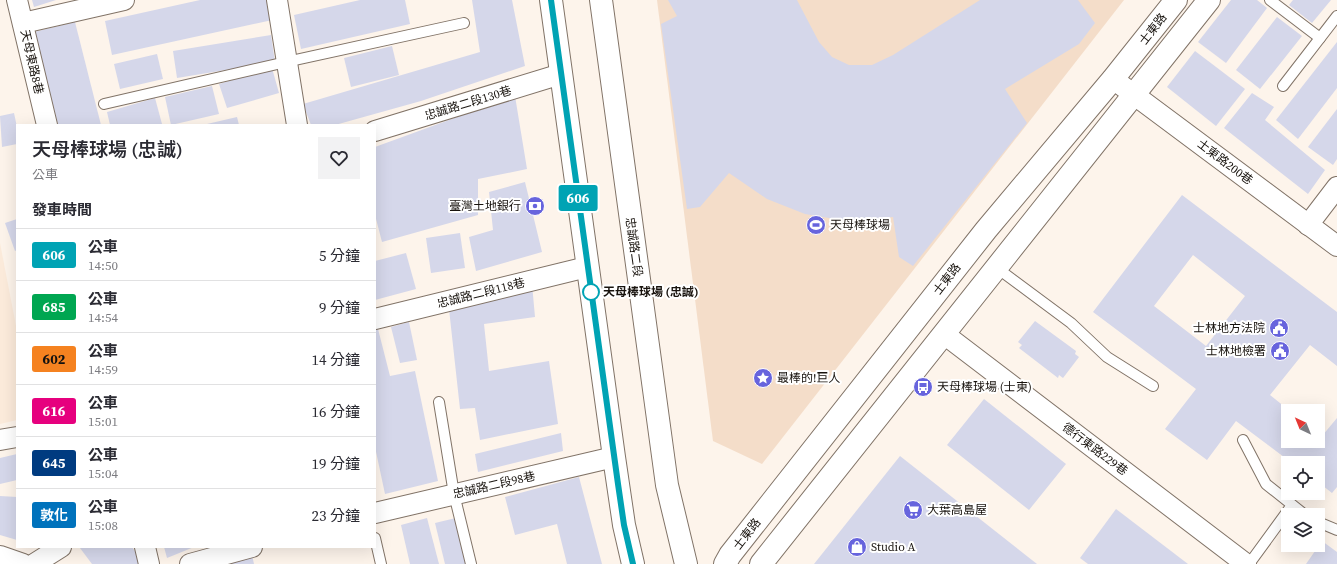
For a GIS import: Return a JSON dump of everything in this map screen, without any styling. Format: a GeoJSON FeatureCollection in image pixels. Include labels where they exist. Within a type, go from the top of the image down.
{"type":"FeatureCollection","features":[{"type":"Feature","properties":{"kind":"street","name":"天母東路8巷"},"geometry":{"type":"LineString","coordinates":[[17,0],[47,124]]}},
{"type":"Feature","properties":{"kind":"street"},"geometry":{"type":"LineString","coordinates":[[23,23],[124,0]]}},
{"type":"Feature","properties":{"kind":"street"},"geometry":{"type":"LineString","coordinates":[[277,0],[297,124]]}},
{"type":"Feature","properties":{"kind":"street"},"geometry":{"type":"LineString","coordinates":[[551,0],[614,457],[624,525],[633,564]]}},
{"type":"Feature","properties":{"kind":"street","name":"忠誠路二段"},"geometry":{"type":"LineString","coordinates":[[601,0],[667,485],[686,564]]}},
{"type":"Feature","properties":{"kind":"street","name":"士東路"},"geometry":{"type":"LineString","coordinates":[[725,564],[730,555],[986,230],[1113,79],[1176,0]]}},
{"type":"Feature","properties":{"kind":"street"},"geometry":{"type":"LineString","coordinates":[[762,564],[1209,0]]}},
{"type":"Feature","properties":{"kind":"street","name":"忠誠路二段130巷"},"geometry":{"type":"LineString","coordinates":[[376,131],[561,74]]}},
{"type":"Feature","properties":{"kind":"street","name":"士東路200巷"},"geometry":{"type":"LineString","coordinates":[[1113,79],[1337,246]]}},
{"type":"Feature","properties":{"kind":"street"},"geometry":{"type":"LineString","coordinates":[[1308,225],[1337,187]]}},
{"type":"Feature","properties":{"kind":"street","name":"忠誠路二段118巷"},"geometry":{"type":"LineString","coordinates":[[376,319],[587,268]]}},
{"type":"Feature","properties":{"kind":"street","name":"德行東路229巷"},"geometry":{"type":"LineString","coordinates":[[944,334],[1246,564]]}},
{"type":"Feature","properties":{"kind":"street"},"geometry":{"type":"LineString","coordinates":[[0,440],[16,437]]}},
{"type":"Feature","properties":{"kind":"street","name":"忠誠路二段98巷"},"geometry":{"type":"LineString","coordinates":[[376,514],[614,457]]}},
{"type":"Feature","properties":{"kind":"street"},"geometry":{"type":"LineString","coordinates":[[34,564],[59,548]]}},
{"type":"Feature","properties":{"kind":"street"},"geometry":{"type":"LineString","coordinates":[[145,548],[149,564]]}},
{"type":"Feature","properties":{"kind":"street"},"geometry":{"type":"LineString","coordinates":[[190,564],[248,548]]}},
{"type":"Feature","properties":{"kind":"street"},"geometry":{"type":"LineString","coordinates":[[0,556],[24,564]]}},
{"type":"Feature","properties":{"kind":"lane"},"geometry":{"type":"LineString","coordinates":[[1270,0],[1320,38]]}},
{"type":"Feature","properties":{"kind":"lane"},"geometry":{"type":"LineString","coordinates":[[1283,86],[1337,16]]}},
{"type":"Feature","properties":{"kind":"lane"},"geometry":{"type":"LineString","coordinates":[[104,104],[464,23]]}},
{"type":"Feature","properties":{"kind":"lane"},"geometry":{"type":"LineString","coordinates":[[997,268],[1071,323],[1107,357],[1153,386]]}},
{"type":"Feature","properties":{"kind":"lane"},"geometry":{"type":"LineString","coordinates":[[439,402],[454,494],[471,564]]}},
{"type":"Feature","properties":{"kind":"lane"},"geometry":{"type":"LineString","coordinates":[[1243,440],[1266,484],[1296,508]]}},
{"type":"Feature","properties":{"kind":"lane"},"geometry":{"type":"LineString","coordinates":[[1249,564],[1292,505]]}},
{"type":"Feature","properties":{"kind":"lane"},"geometry":{"type":"LineString","coordinates":[[1325,525],[1337,530]]}},
{"type":"Feature","properties":{"kind":"lane"},"geometry":{"type":"LineString","coordinates":[[376,542],[381,564]]}},
{"type":"Feature","properties":{"kind":"shaded area","name":"天母棒球場"},"geometry":{"type":"Polygon","coordinates":[[[657,0],[1124,0],[762,464],[713,441],[657,0]]]}},
{"type":"Feature","properties":{"kind":"shaded area"},"geometry":{"type":"Polygon","coordinates":[[[0,243],[16,326],[16,420],[0,424],[0,243]]]}},
{"type":"Feature","properties":{"kind":"building"},"geometry":{"type":"Polygon","coordinates":[[[32,0],[56,0],[34,7],[32,0]]]}},
{"type":"Feature","properties":{"kind":"building"},"geometry":{"type":"Polygon","coordinates":[[[200,0],[273,0],[277,19],[112,55],[105,21],[200,0]]]}},
{"type":"Feature","properties":{"kind":"building"},"geometry":{"type":"Polygon","coordinates":[[[360,0],[405,0],[410,24],[301,49],[294,15],[360,0]]]}},
{"type":"Feature","properties":{"kind":"building"},"geometry":{"type":"Polygon","coordinates":[[[472,0],[512,0],[525,66],[421,101],[339,124],[311,124],[303,104],[480,52],[472,0]]]}},
{"type":"Feature","properties":{"kind":"building"},"geometry":{"type":"Polygon","coordinates":[[[668,0],[797,0],[819,42],[832,57],[849,65],[872,65],[893,55],[980,0],[1078,0],[1095,23],[1079,44],[1005,89],[1027,123],[913,266],[899,257],[893,217],[853,222],[805,214],[767,199],[729,173],[700,207],[687,209],[661,24],[677,16],[668,0]]]}},
{"type":"Feature","properties":{"kind":"building"},"geometry":{"type":"Polygon","coordinates":[[[1231,0],[1257,0],[1267,8],[1226,63],[1198,42],[1231,0]]]}},
{"type":"Feature","properties":{"kind":"building"},"geometry":{"type":"Polygon","coordinates":[[[1293,0],[1331,0],[1312,23],[1289,5],[1293,0]]]}},
{"type":"Feature","properties":{"kind":"building"},"geometry":{"type":"Polygon","coordinates":[[[1277,17],[1302,36],[1260,89],[1236,70],[1277,17]]]}},
{"type":"Feature","properties":{"kind":"building"},"geometry":{"type":"Polygon","coordinates":[[[75,22],[101,124],[58,124],[34,32],[75,22]]]}},
{"type":"Feature","properties":{"kind":"building"},"geometry":{"type":"Polygon","coordinates":[[[271,35],[275,62],[177,78],[173,51],[271,35]]]}},
{"type":"Feature","properties":{"kind":"building"},"geometry":{"type":"Polygon","coordinates":[[[1337,42],[1337,88],[1298,139],[1276,120],[1337,42]]]}},
{"type":"Feature","properties":{"kind":"building"},"geometry":{"type":"Polygon","coordinates":[[[392,46],[399,75],[351,87],[344,58],[392,46]]]}},
{"type":"Feature","properties":{"kind":"building"},"geometry":{"type":"Polygon","coordinates":[[[1195,51],[1245,89],[1216,126],[1167,87],[1195,51]]]}},
{"type":"Feature","properties":{"kind":"building"},"geometry":{"type":"Polygon","coordinates":[[[157,54],[163,79],[120,89],[114,64],[157,54]]]}},
{"type":"Feature","properties":{"kind":"building"},"geometry":{"type":"Polygon","coordinates":[[[272,68],[279,93],[227,108],[219,84],[272,68]]]}},
{"type":"Feature","properties":{"kind":"building"},"geometry":{"type":"Polygon","coordinates":[[[212,86],[219,114],[171,124],[165,97],[212,86]]]}},
{"type":"Feature","properties":{"kind":"building"},"geometry":{"type":"Polygon","coordinates":[[[1252,93],[1274,107],[1265,120],[1325,170],[1308,194],[1224,128],[1252,93]]]}},
{"type":"Feature","properties":{"kind":"building"},"geometry":{"type":"Polygon","coordinates":[[[515,96],[527,169],[478,179],[478,215],[382,242],[376,219],[376,147],[515,96]]]}},
{"type":"Feature","properties":{"kind":"building"},"geometry":{"type":"Polygon","coordinates":[[[155,98],[162,124],[110,124],[107,112],[155,98]]]}},
{"type":"Feature","properties":{"kind":"building"},"geometry":{"type":"Polygon","coordinates":[[[1337,109],[1337,159],[1333,165],[1308,147],[1337,109]]]}},
{"type":"Feature","properties":{"kind":"building"},"geometry":{"type":"Polygon","coordinates":[[[14,113],[16,124],[16,144],[2,147],[0,116],[14,113]]]}},
{"type":"Feature","properties":{"kind":"building"},"geometry":{"type":"Polygon","coordinates":[[[237,117],[239,124],[207,124],[237,117]]]}},
{"type":"Feature","properties":{"kind":"building"},"geometry":{"type":"Polygon","coordinates":[[[525,182],[542,252],[476,271],[469,237],[493,230],[489,192],[525,182]]]}},
{"type":"Feature","properties":{"kind":"building","name":"士林地方法院"},"geometry":{"type":"Polygon","coordinates":[[[1182,195],[1337,312],[1337,366],[1310,345],[1270,395],[1281,404],[1281,448],[1325,448],[1325,432],[1337,418],[1337,487],[1332,493],[1325,488],[1325,456],[1283,456],[1236,421],[1207,460],[1165,429],[1196,389],[1093,312],[1182,195]],[[1193,255],[1154,306],[1206,346],[1245,296],[1193,255]]]}},
{"type":"Feature","properties":{"kind":"building"},"geometry":{"type":"Polygon","coordinates":[[[16,219],[15,251],[5,223],[16,219]]]}},
{"type":"Feature","properties":{"kind":"building"},"geometry":{"type":"Polygon","coordinates":[[[460,233],[465,268],[431,273],[426,238],[460,233]]]}},
{"type":"Feature","properties":{"kind":"building"},"geometry":{"type":"Polygon","coordinates":[[[406,253],[416,289],[376,300],[376,261],[406,253]]]}},
{"type":"Feature","properties":{"kind":"building"},"geometry":{"type":"Polygon","coordinates":[[[532,284],[535,317],[484,324],[489,371],[549,361],[558,424],[480,440],[475,408],[460,409],[449,309],[532,284]]]}},
{"type":"Feature","properties":{"kind":"building"},"geometry":{"type":"Polygon","coordinates":[[[1035,321],[1076,351],[1075,354],[1079,357],[1063,378],[1059,375],[1058,378],[1019,348],[1022,345],[1018,342],[1035,321]]]}},
{"type":"Feature","properties":{"kind":"building"},"geometry":{"type":"Polygon","coordinates":[[[409,322],[417,360],[400,363],[391,327],[409,322]]]}},
{"type":"Feature","properties":{"kind":"building"},"geometry":{"type":"Polygon","coordinates":[[[376,329],[378,329],[390,376],[415,371],[438,481],[385,494],[376,452],[376,329]]]}},
{"type":"Feature","properties":{"kind":"building"},"geometry":{"type":"Polygon","coordinates":[[[984,399],[1066,464],[1029,510],[947,445],[984,399]]]}},
{"type":"Feature","properties":{"kind":"building"},"geometry":{"type":"Polygon","coordinates":[[[561,433],[563,451],[478,472],[475,454],[561,433]]]}},
{"type":"Feature","properties":{"kind":"building"},"geometry":{"type":"Polygon","coordinates":[[[16,454],[16,480],[0,484],[0,458],[16,454]]]}},
{"type":"Feature","properties":{"kind":"building","name":"大葉高島屋"},"geometry":{"type":"Polygon","coordinates":[[[900,456],[1037,564],[814,564],[900,456]]]}},
{"type":"Feature","properties":{"kind":"building"},"geometry":{"type":"Polygon","coordinates":[[[579,477],[602,564],[567,564],[557,524],[515,535],[505,497],[579,477]]]}},
{"type":"Feature","properties":{"kind":"building"},"geometry":{"type":"Polygon","coordinates":[[[0,496],[16,497],[16,540],[0,535],[0,496]]]}},
{"type":"Feature","properties":{"kind":"building"},"geometry":{"type":"Polygon","coordinates":[[[1116,509],[1188,564],[1088,564],[1080,558],[1116,509]]]}},
{"type":"Feature","properties":{"kind":"building"},"geometry":{"type":"Polygon","coordinates":[[[460,517],[471,564],[445,564],[435,523],[460,517]]]}},
{"type":"Feature","properties":{"kind":"building"},"geometry":{"type":"Polygon","coordinates":[[[427,518],[439,564],[410,564],[401,525],[427,518]]]}},
{"type":"Feature","properties":{"kind":"building"},"geometry":{"type":"Polygon","coordinates":[[[1325,543],[1337,552],[1337,564],[1306,564],[1314,552],[1325,552],[1325,543]]]}},
{"type":"Feature","properties":{"kind":"building"},"geometry":{"type":"Polygon","coordinates":[[[80,548],[133,548],[143,562],[140,564],[92,564],[80,548]]]}},
{"type":"Feature","properties":{"kind":"building"},"geometry":{"type":"Polygon","coordinates":[[[164,548],[192,548],[167,558],[164,548]]]}},
{"type":"Feature","properties":{"kind":"building"},"geometry":{"type":"Polygon","coordinates":[[[252,555],[254,564],[224,564],[252,555]]]}},
{"type":"Feature","properties":{"kind":"bus line","name":"606"},"geometry":{"type":"LineString","coordinates":[[551,0],[618,484],[624,525],[633,564]]}},
{"type":"Feature","properties":{"kind":"place","name":"臺灣土地銀行"},"geometry":{"type":"Point","coordinates":[535,206]}},
{"type":"Feature","properties":{"kind":"place","name":"天母棒球場"},"geometry":{"type":"Point","coordinates":[816,225]}},
{"type":"Feature","properties":{"kind":"place","name":"天母棒球場 (忠誠)"},"geometry":{"type":"Point","coordinates":[591,292]}},
{"type":"Feature","properties":{"kind":"place","name":"士林地方法院"},"geometry":{"type":"Point","coordinates":[1279,328]}},
{"type":"Feature","properties":{"kind":"place","name":"士林地檢署"},"geometry":{"type":"Point","coordinates":[1280,351]}},
{"type":"Feature","properties":{"kind":"place","name":"最棒的!巨人"},"geometry":{"type":"Point","coordinates":[763,378]}},
{"type":"Feature","properties":{"kind":"place","name":"天母棒球場 (士東)"},"geometry":{"type":"Point","coordinates":[923,387]}},
{"type":"Feature","properties":{"kind":"place","name":"大葉高島屋"},"geometry":{"type":"Point","coordinates":[913,510]}},
{"type":"Feature","properties":{"kind":"place","name":"Studio A"},"geometry":{"type":"Point","coordinates":[857,547]}}]}
